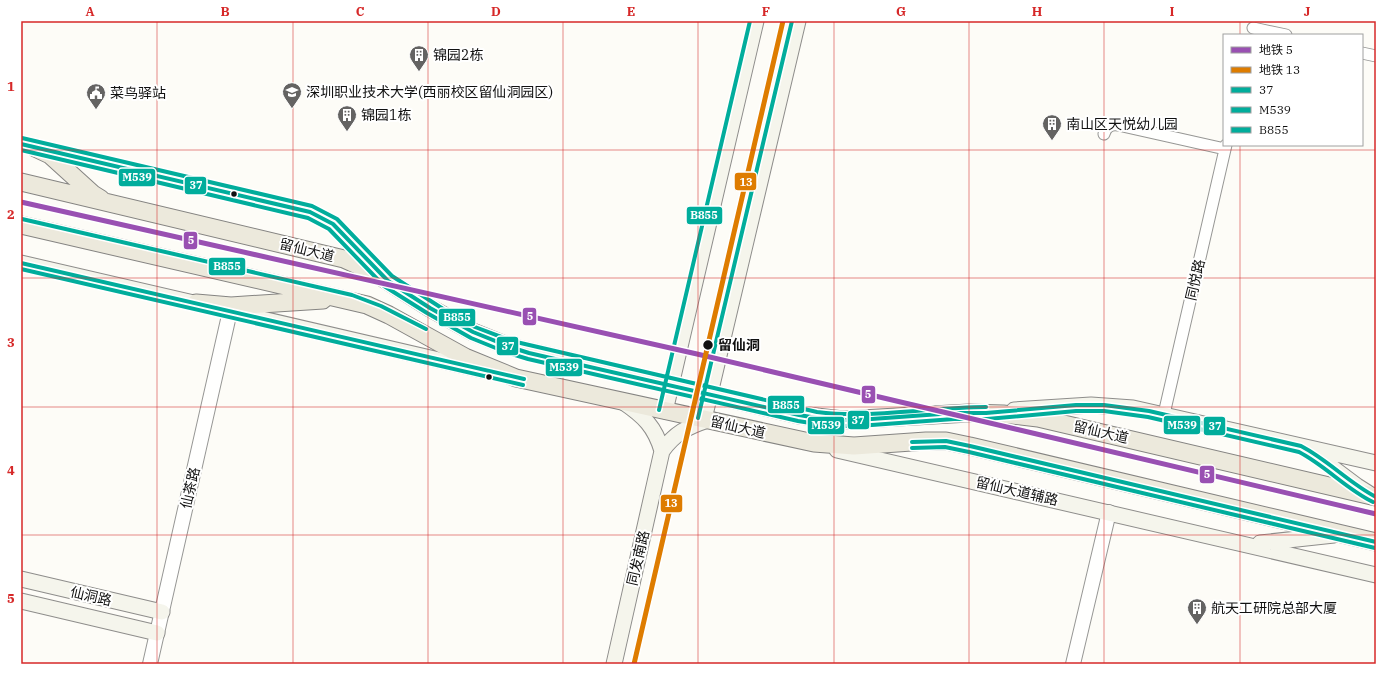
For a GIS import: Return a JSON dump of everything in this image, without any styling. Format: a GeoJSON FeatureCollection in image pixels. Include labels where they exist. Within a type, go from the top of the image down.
{"type":"FeatureCollection","features":[{"type":"Feature","properties":{"kind":"main road"},"geometry":{"type":"LineString","coordinates":[[665,411],[756,21]]}},
{"type":"Feature","properties":{"kind":"main road"},"geometry":{"type":"LineString","coordinates":[[662,451],[670,440],[681,431],[706,420],[710,395],[798,21]]}},
{"type":"Feature","properties":{"kind":"main road"},"geometry":{"type":"LineString","coordinates":[[28,146],[50,155],[93,194],[112,204]]}},
{"type":"Feature","properties":{"kind":"main road"},"geometry":{"type":"LineString","coordinates":[[28,146],[310,212],[334,224],[388,281]]}},
{"type":"Feature","properties":{"kind":"main road","name":"留仙大道"},"geometry":{"type":"LineString","coordinates":[[21,182],[336,257],[362,267],[388,281],[451,320],[479,335],[510,348],[710,395],[799,415],[829,420],[858,420],[954,413],[986,413],[1026,416],[1058,422],[1376,497]]}},
{"type":"Feature","properties":{"kind":"main road","name":"留仙大道"},"geometry":{"type":"LineString","coordinates":[[21,225],[367,305],[389,315],[471,360],[516,378],[821,444],[854,446],[926,441],[946,442],[985,449],[1376,542]]}},
{"type":"Feature","properties":{"kind":"main road"},"geometry":{"type":"LineString","coordinates":[[21,263],[516,378]]}},
{"type":"Feature","properties":{"kind":"main road"},"geometry":{"type":"LineString","coordinates":[[196,303],[232,306],[320,300],[356,302]]}},
{"type":"Feature","properties":{"kind":"main road"},"geometry":{"type":"LineString","coordinates":[[620,401],[636,411],[649,424],[658,437],[662,451]]}},
{"type":"Feature","properties":{"kind":"main road"},"geometry":{"type":"LineString","coordinates":[[986,413],[1090,405],[1126,407],[1164,414],[1376,463]]}},
{"type":"Feature","properties":{"kind":"main road","name":"留仙大道辅路"},"geometry":{"type":"LineString","coordinates":[[793,439],[1376,575]]}},
{"type":"Feature","properties":{"kind":"main road"},"geometry":{"type":"LineString","coordinates":[[1297,445],[1311,451],[1357,486],[1376,497]]}},
{"type":"Feature","properties":{"kind":"main road","name":"同发南路"},"geometry":{"type":"LineString","coordinates":[[614,664],[662,451]]}},
{"type":"Feature","properties":{"kind":"main road"},"geometry":{"type":"LineString","coordinates":[[1242,543],[1280,541],[1331,535],[1358,538]]}},
{"type":"Feature","properties":{"kind":"main road","name":"仙洞路"},"geometry":{"type":"LineString","coordinates":[[21,579],[162,612]]}},
{"type":"Feature","properties":{"kind":"main road","name":"仙洞路"},"geometry":{"type":"LineString","coordinates":[[21,601],[157,633]]}},
{"type":"Feature","properties":{"kind":"street"},"geometry":{"type":"LineString","coordinates":[[1253,28],[1281,34]]}},
{"type":"Feature","properties":{"kind":"street"},"geometry":{"type":"LineString","coordinates":[[1363,53],[1376,56]]}},
{"type":"Feature","properties":{"kind":"street"},"geometry":{"type":"LineString","coordinates":[[1104,134],[1106,128],[1118,125],[1226,147]]}},
{"type":"Feature","properties":{"kind":"street","name":"同悦路"},"geometry":{"type":"LineString","coordinates":[[1164,414],[1226,147]]}},
{"type":"Feature","properties":{"kind":"street","name":"仙茶路"},"geometry":{"type":"LineString","coordinates":[[150,664],[230,311]]}},
{"type":"Feature","properties":{"kind":"street"},"geometry":{"type":"LineString","coordinates":[[1073,664],[1108,512]]}},
{"type":"Feature","properties":{"kind":"metro line","name":"13"},"geometry":{"type":"LineString","coordinates":[[634,664],[783,21]]}},
{"type":"Feature","properties":{"kind":"metro line","name":"5"},"geometry":{"type":"LineString","coordinates":[[21,202],[697,354],[1376,514]]}},
{"type":"Feature","properties":{"kind":"transit line","name":"B855"},"geometry":{"type":"LineString","coordinates":[[659,410],[750,21]]}},
{"type":"Feature","properties":{"kind":"transit line","name":"B855"},"geometry":{"type":"LineString","coordinates":[[698,418],[792,21]]}},
{"type":"Feature","properties":{"kind":"transit line","name":"B855"},"geometry":{"type":"LineString","coordinates":[[22,138],[312,206],[337,219],[392,276],[454,316],[475,327],[512,341],[817,412],[859,414],[986,407]]}},
{"type":"Feature","properties":{"kind":"transit line","name":"37"},"geometry":{"type":"LineString","coordinates":[[21,144],[310,212],[333,224],[388,281],[430,308],[473,332],[529,353],[799,415],[829,420],[858,420],[954,413],[986,413],[1076,405],[1104,405],[1149,411],[1301,446],[1376,497]]}},
{"type":"Feature","properties":{"kind":"transit line","name":"M539"},"geometry":{"type":"LineString","coordinates":[[21,150],[308,218],[329,229],[384,286],[471,338],[508,353],[528,359],[798,421],[829,426],[858,426],[954,419],[987,419],[1076,411],[1104,411],[1148,417],[1299,452],[1318,464],[1354,491],[1373,502]]}},
{"type":"Feature","properties":{"kind":"transit line","name":"B855"},"geometry":{"type":"LineString","coordinates":[[22,219],[352,295],[381,306],[426,329]]}},
{"type":"Feature","properties":{"kind":"transit line","name":"37"},"geometry":{"type":"LineString","coordinates":[[21,263],[524,379]]}},
{"type":"Feature","properties":{"kind":"transit line","name":"M539"},"geometry":{"type":"LineString","coordinates":[[21,269],[523,385]]}},
{"type":"Feature","properties":{"kind":"transit line","name":"37"},"geometry":{"type":"LineString","coordinates":[[912,442],[946,441],[970,446],[1376,542]]}},
{"type":"Feature","properties":{"kind":"transit line","name":"M539"},"geometry":{"type":"LineString","coordinates":[[912,448],[945,447],[969,452],[1375,548]]}},
{"type":"Feature","properties":{"kind":"place","name":"锦园2栋"},"geometry":{"type":"Point","coordinates":[419,72]}},
{"type":"Feature","properties":{"kind":"place","name":"深圳职业技术大学(西丽校区留仙洞园区)"},"geometry":{"type":"Point","coordinates":[292,109]}},
{"type":"Feature","properties":{"kind":"place","name":"菜鸟驿站"},"geometry":{"type":"Point","coordinates":[96,110]}},
{"type":"Feature","properties":{"kind":"place","name":"锦园1栋"},"geometry":{"type":"Point","coordinates":[347,132]}},
{"type":"Feature","properties":{"kind":"place","name":"南山区天悦幼儿园"},"geometry":{"type":"Point","coordinates":[1052,141]}},
{"type":"Feature","properties":{"kind":"place","name":"留仙洞"},"geometry":{"type":"Point","coordinates":[708,345]}},
{"type":"Feature","properties":{"kind":"place","name":"航天工研院总部大厦"},"geometry":{"type":"Point","coordinates":[1197,625]}}]}
